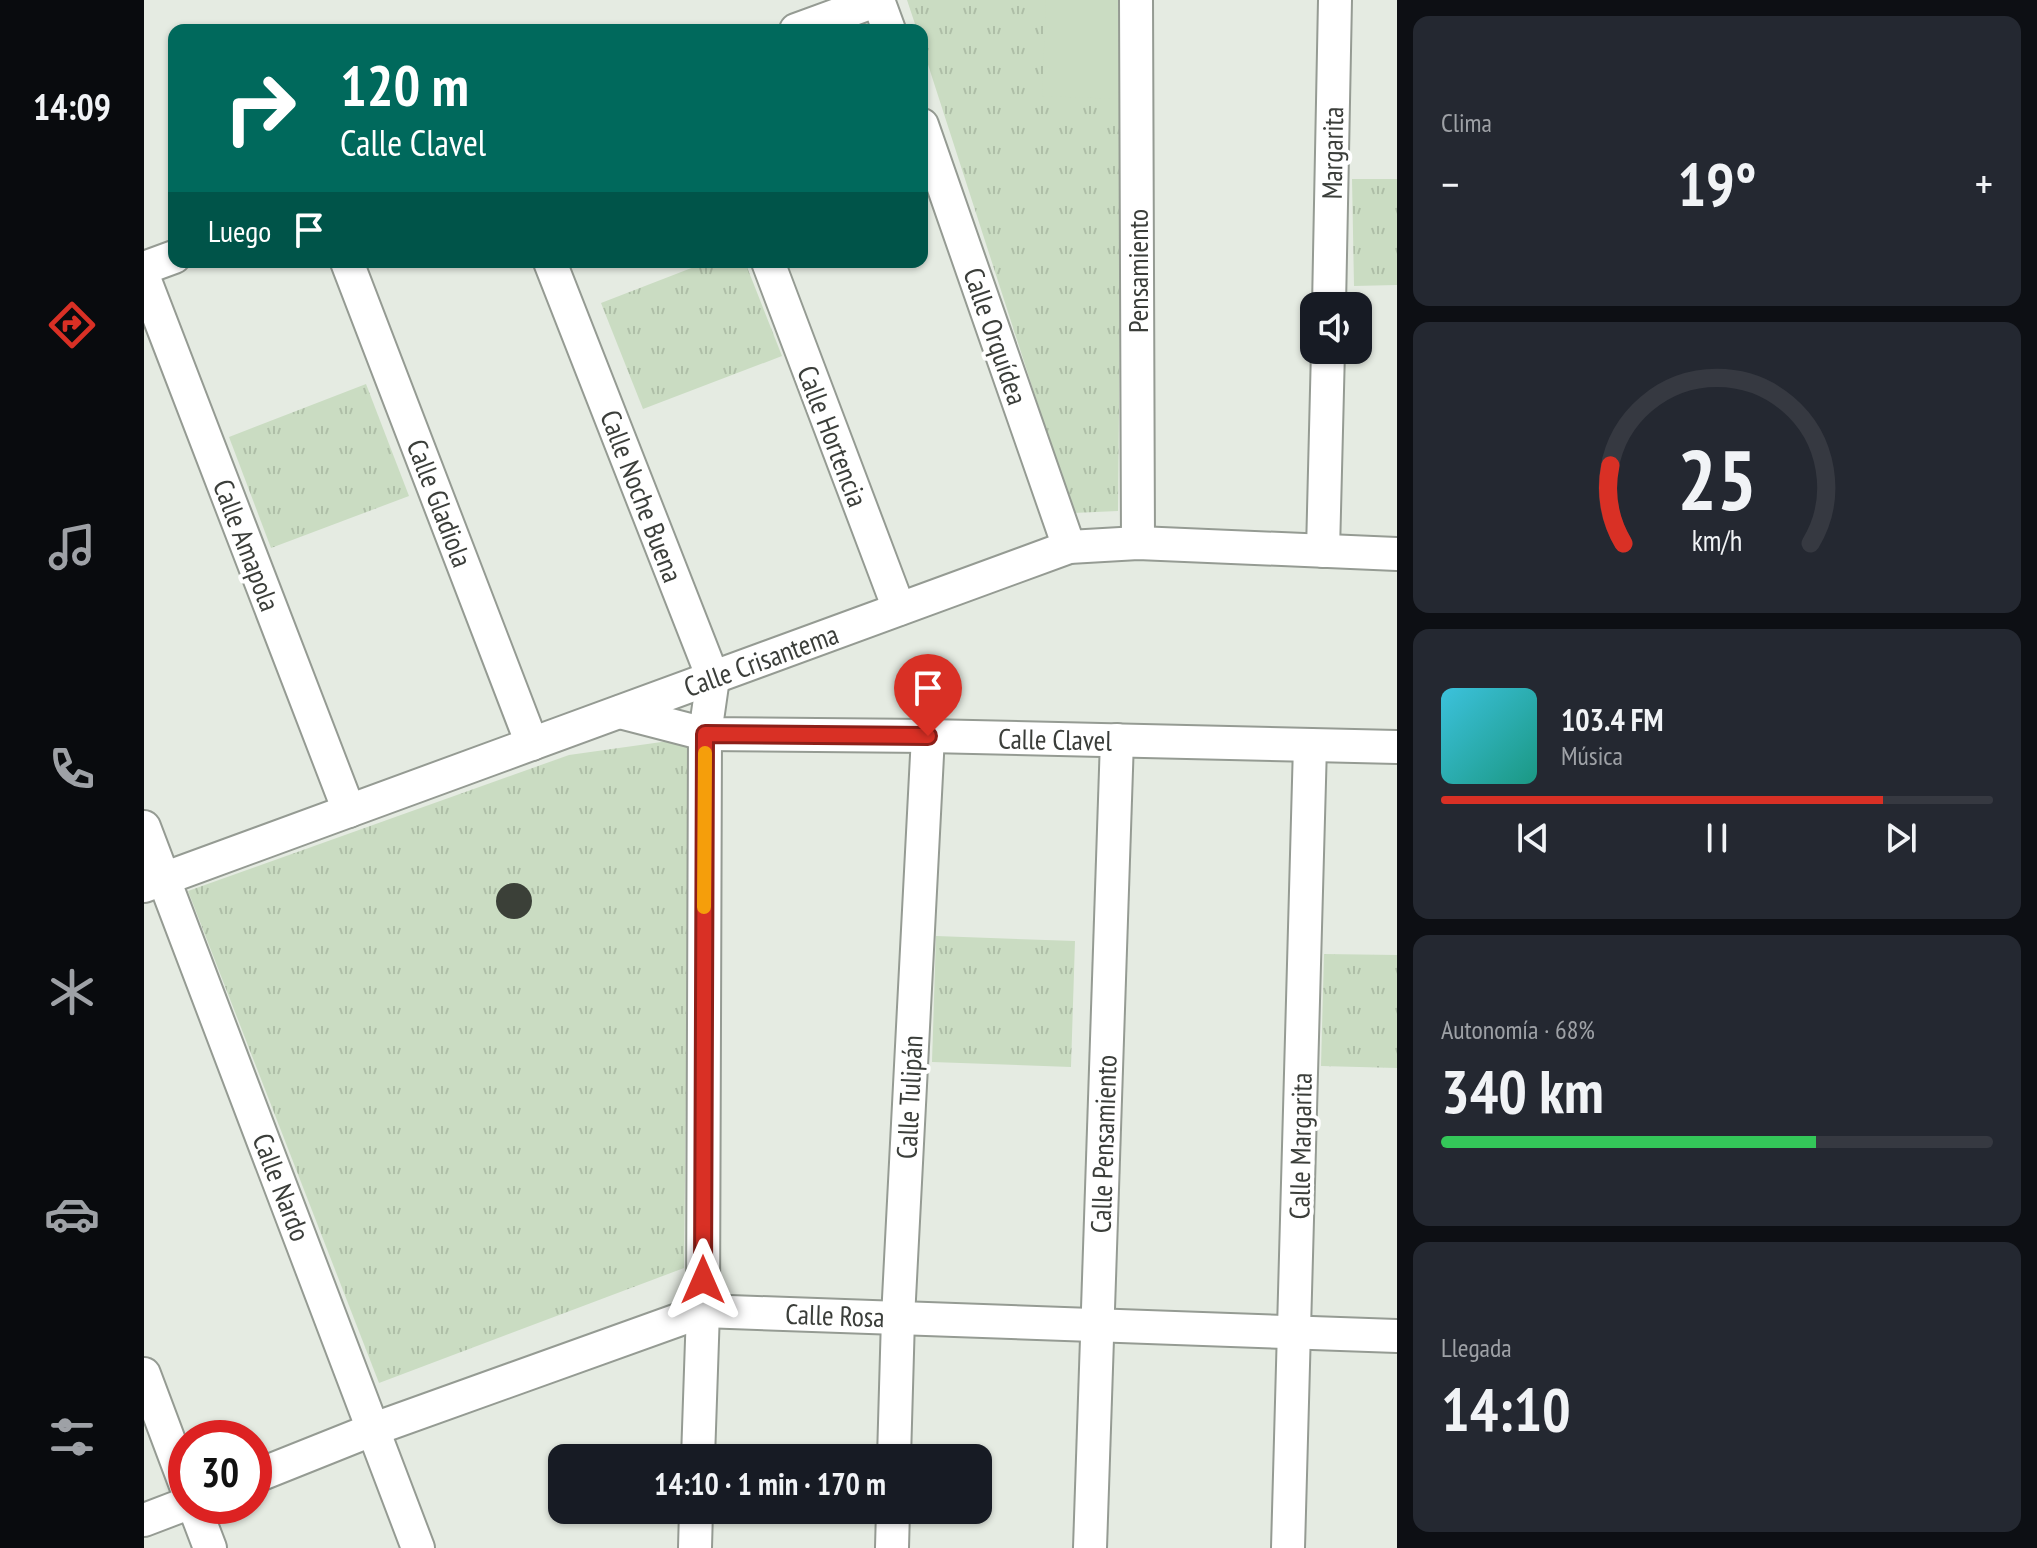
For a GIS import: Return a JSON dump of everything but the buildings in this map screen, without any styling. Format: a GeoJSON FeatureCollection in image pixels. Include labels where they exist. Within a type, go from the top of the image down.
{"type":"FeatureCollection","features":[{"type":"Feature","properties":{"kind":"street"},"geometry":{"type":"LineString","coordinates":[[812,24],[878,0],[887,24]]}},
{"type":"Feature","properties":{"kind":"street","name":"Pensamiento"},"geometry":{"type":"LineString","coordinates":[[1136,0],[1138,543]]}},
{"type":"Feature","properties":{"kind":"street","name":"Margarita"},"geometry":{"type":"LineString","coordinates":[[1329,292],[1335,0]]}},
{"type":"Feature","properties":{"kind":"street","name":"Calle Orquídea"},"geometry":{"type":"LineString","coordinates":[[928,142],[1069,547]]}},
{"type":"Feature","properties":{"kind":"street"},"geometry":{"type":"LineString","coordinates":[[144,268],[168,259]]}},
{"type":"Feature","properties":{"kind":"street","name":"Calle Gladiola"},"geometry":{"type":"LineString","coordinates":[[349,268],[532,744]]}},
{"type":"Feature","properties":{"kind":"street","name":"Calle Noche Buena"},"geometry":{"type":"LineString","coordinates":[[552,268],[713,678],[705,734],[703,1311],[698,1444]]}},
{"type":"Feature","properties":{"kind":"street","name":"Calle Hortencia"},"geometry":{"type":"LineString","coordinates":[[770,268],[899,609]]}},
{"type":"Feature","properties":{"kind":"street","name":"Calle Amapola"},"geometry":{"type":"LineString","coordinates":[[144,278],[349,811]]}},
{"type":"Feature","properties":{"kind":"street"},"geometry":{"type":"LineString","coordinates":[[1323,551],[1328,364]]}},
{"type":"Feature","properties":{"kind":"street","name":"Calle Crisantema"},"geometry":{"type":"LineString","coordinates":[[154,882],[1069,547],[1138,543],[1397,554]]}},
{"type":"Feature","properties":{"kind":"street","name":"Calle Clavel"},"geometry":{"type":"LineString","coordinates":[[620,712],[705,734],[1397,747]]}},
{"type":"Feature","properties":{"kind":"street","name":"Calle Tulipán"},"geometry":{"type":"LineString","coordinates":[[894,1444],[928,736]]}},
{"type":"Feature","properties":{"kind":"street","name":"Calle Pensamiento"},"geometry":{"type":"LineString","coordinates":[[1090,1548],[1117,740]]}},
{"type":"Feature","properties":{"kind":"street","name":"Calle Margarita"},"geometry":{"type":"LineString","coordinates":[[1288,1548],[1310,745]]}},
{"type":"Feature","properties":{"kind":"street","name":"Calle Nardo"},"geometry":{"type":"LineString","coordinates":[[144,827],[154,882],[374,1429],[418,1548]]}},
{"type":"Feature","properties":{"kind":"street","name":"Calle Rosa"},"geometry":{"type":"LineString","coordinates":[[272,1470],[374,1429],[703,1311],[1397,1336]]}},
{"type":"Feature","properties":{"kind":"street"},"geometry":{"type":"LineString","coordinates":[[144,1374],[168,1438]]}},
{"type":"Feature","properties":{"kind":"street"},"geometry":{"type":"LineString","coordinates":[[144,1520],[168,1511]]}},
{"type":"Feature","properties":{"kind":"street"},"geometry":{"type":"LineString","coordinates":[[201,1524],[210,1548]]}},
{"type":"Feature","properties":{"kind":"street"},"geometry":{"type":"LineString","coordinates":[[695,1548],[696,1524]]}},
{"type":"Feature","properties":{"kind":"street"},"geometry":{"type":"LineString","coordinates":[[892,1548],[893,1524]]}},
{"type":"Feature","properties":{"kind":"green space"},"geometry":{"type":"Polygon","coordinates":[[[907,0],[1123,0],[1118,511],[1073,513],[928,65],[928,24],[915,24],[907,0]]]}},
{"type":"Feature","properties":{"kind":"green space"},"geometry":{"type":"Polygon","coordinates":[[[1046,0],[1122,0],[1119,99],[1042,96],[1046,0]]]}},
{"type":"Feature","properties":{"kind":"green space"},"geometry":{"type":"Polygon","coordinates":[[[1352,179],[1397,179],[1397,285],[1354,286],[1352,179]]]}},
{"type":"Feature","properties":{"kind":"green space"},"geometry":{"type":"Polygon","coordinates":[[[691,268],[747,268],[782,356],[643,409],[601,303],[691,268]]]}},
{"type":"Feature","properties":{"kind":"green space"},"geometry":{"type":"Polygon","coordinates":[[[366,384],[409,496],[271,548],[229,437],[366,384]]]}},
{"type":"Feature","properties":{"kind":"green space"},"geometry":{"type":"Polygon","coordinates":[[[690,738],[684,1268],[379,1383],[188,891],[569,755],[690,738]]]}},
{"type":"Feature","properties":{"kind":"green space"},"geometry":{"type":"Polygon","coordinates":[[[936,936],[1075,941],[1071,1067],[932,1062],[936,936]]]}},
{"type":"Feature","properties":{"kind":"green space"},"geometry":{"type":"Polygon","coordinates":[[[1324,954],[1397,955],[1397,1068],[1321,1066],[1324,954]]]}},
{"type":"Feature","properties":{"kind":"slow traffic"},"geometry":{"type":"LineString","coordinates":[[704,907],[705,753]]}},
{"type":"Feature","properties":{"kind":"route"},"geometry":{"type":"LineString","coordinates":[[703,1280],[705,734],[928,736]]}}]}
